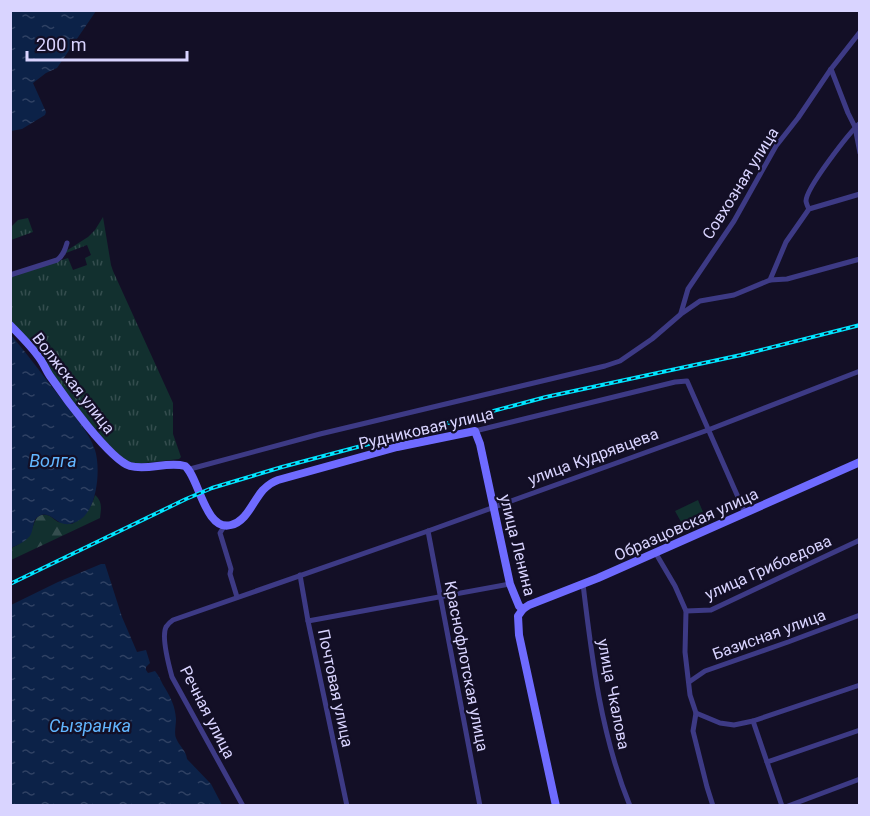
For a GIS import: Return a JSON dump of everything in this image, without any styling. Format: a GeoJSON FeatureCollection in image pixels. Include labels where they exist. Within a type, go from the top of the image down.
{"type":"FeatureCollection","features":[{"type":"Feature","properties":{"kind":"street","name":"Совхозная улица"},"geometry":{"type":"LineString","coordinates":[[681,314],[688,289],[734,221],[776,146],[860,32]]}},
{"type":"Feature","properties":{"kind":"street"},"geometry":{"type":"LineString","coordinates":[[831,69],[848,113],[857,125],[860,153]]}},
{"type":"Feature","properties":{"kind":"street"},"geometry":{"type":"LineString","coordinates":[[809,209],[806,201],[813,182],[857,125]]}},
{"type":"Feature","properties":{"kind":"street"},"geometry":{"type":"LineString","coordinates":[[770,280],[786,242],[809,209],[860,194]]}},
{"type":"Feature","properties":{"kind":"street"},"geometry":{"type":"LineString","coordinates":[[10,275],[57,260],[61,257],[67,243]]}},
{"type":"Feature","properties":{"kind":"street"},"geometry":{"type":"LineString","coordinates":[[237,597],[220,533],[225,525],[212,517],[190,469],[320,434],[605,366],[620,361],[700,301],[734,295],[770,280],[787,279],[860,259]]}},
{"type":"Feature","properties":{"kind":"street","name":"Волжская улица"},"geometry":{"type":"LineString","coordinates":[[10,325],[40,358],[82,419],[122,462],[137,467],[174,464],[190,469]]}},
{"type":"Feature","properties":{"kind":"street","name":"улица Кудрявцева"},"geometry":{"type":"LineString","coordinates":[[167,626],[173,620],[708,430],[860,371]]}},
{"type":"Feature","properties":{"kind":"street","name":"Рудниковая улица"},"geometry":{"type":"LineString","coordinates":[[225,525],[230,526],[240,521],[262,491],[278,480],[397,447],[684,380],[687,381],[708,430]]}},
{"type":"Feature","properties":{"kind":"street","name":"улица Ленина"},"geometry":{"type":"LineString","coordinates":[[475,430],[510,584],[519,606],[523,609],[518,616],[519,635],[556,805]]}},
{"type":"Feature","properties":{"kind":"street"},"geometry":{"type":"LineString","coordinates":[[708,430],[745,513]]}},
{"type":"Feature","properties":{"kind":"street","name":"Образцовская улица"},"geometry":{"type":"LineString","coordinates":[[523,609],[529,604],[583,585],[860,462]]}},
{"type":"Feature","properties":{"kind":"street","name":"Краснофлотская улица"},"geometry":{"type":"LineString","coordinates":[[428,531],[480,806]]}},
{"type":"Feature","properties":{"kind":"street","name":"улица Грибоедова"},"geometry":{"type":"LineString","coordinates":[[686,611],[711,610],[860,540]]}},
{"type":"Feature","properties":{"kind":"street"},"geometry":{"type":"LineString","coordinates":[[656,552],[686,611],[684,652],[690,695],[696,713],[693,731],[706,787],[713,806]]}},
{"type":"Feature","properties":{"kind":"street","name":"Почтовая улица"},"geometry":{"type":"LineString","coordinates":[[300,575],[347,806]]}},
{"type":"Feature","properties":{"kind":"street"},"geometry":{"type":"LineString","coordinates":[[308,621],[510,584]]}},
{"type":"Feature","properties":{"kind":"street","name":"улица Чкалова"},"geometry":{"type":"LineString","coordinates":[[583,585],[591,655],[603,722],[608,744],[630,806]]}},
{"type":"Feature","properties":{"kind":"street","name":"Базисная улица"},"geometry":{"type":"LineString","coordinates":[[689,682],[705,671],[860,615]]}},
{"type":"Feature","properties":{"kind":"street","name":"Речная улица"},"geometry":{"type":"LineString","coordinates":[[167,626],[165,631],[166,656],[172,677],[243,806]]}},
{"type":"Feature","properties":{"kind":"street"},"geometry":{"type":"LineString","coordinates":[[696,713],[727,725],[753,721],[860,685]]}},
{"type":"Feature","properties":{"kind":"street"},"geometry":{"type":"LineString","coordinates":[[753,721],[782,806]]}},
{"type":"Feature","properties":{"kind":"street"},"geometry":{"type":"LineString","coordinates":[[767,762],[860,730]]}},
{"type":"Feature","properties":{"kind":"street"},"geometry":{"type":"LineString","coordinates":[[788,806],[860,779]]}},
{"type":"Feature","properties":{"kind":"street"},"geometry":{"type":"LineString","coordinates":[[551,806],[556,805]]}},
{"type":"Feature","properties":{"kind":"green space"},"geometry":{"type":"Polygon","coordinates":[[[103,217],[113,271],[173,403],[173,434],[181,457],[179,459],[137,464],[125,460],[75,405],[54,377],[39,351],[11,321],[10,277],[68,258],[73,270],[87,265],[85,258],[91,255],[87,245],[66,253],[66,251],[88,237],[103,217]]]}},
{"type":"Feature","properties":{"kind":"green space"},"geometry":{"type":"Polygon","coordinates":[[[28,218],[33,232],[11,240],[11,227],[18,220],[28,218]]]}},
{"type":"Feature","properties":{"kind":"green space"},"geometry":{"type":"Polygon","coordinates":[[[95,495],[100,503],[100,518],[11,560],[11,548],[25,539],[39,516],[48,515],[58,522],[72,524],[86,512],[95,495]]]}},
{"type":"Feature","properties":{"kind":"green space"},"geometry":{"type":"Polygon","coordinates":[[[698,500],[703,512],[681,522],[675,511],[698,500]]]}},
{"type":"Feature","properties":{"kind":"water"},"geometry":{"type":"Polygon","coordinates":[[[11,10],[96,11],[57,68],[33,83],[46,112],[45,115],[22,129],[11,131],[11,10]]]}},
{"type":"Feature","properties":{"kind":"water","name":"Волга"},"geometry":{"type":"Polygon","coordinates":[[[11,335],[85,430],[95,450],[98,467],[94,497],[91,506],[81,519],[66,524],[49,515],[39,516],[35,520],[30,536],[11,548],[11,335]]]}},
{"type":"Feature","properties":{"kind":"water","name":"Сызранка"},"geometry":{"type":"Polygon","coordinates":[[[105,564],[122,617],[137,652],[146,650],[150,663],[146,670],[148,673],[155,671],[171,699],[176,719],[177,741],[187,759],[211,784],[222,805],[11,805],[11,605],[105,564]]]}},
{"type":"Feature","properties":{"kind":"railway"},"geometry":{"type":"LineString","coordinates":[[10,584],[212,488],[282,467],[546,397],[741,355],[860,325]]}}]}
